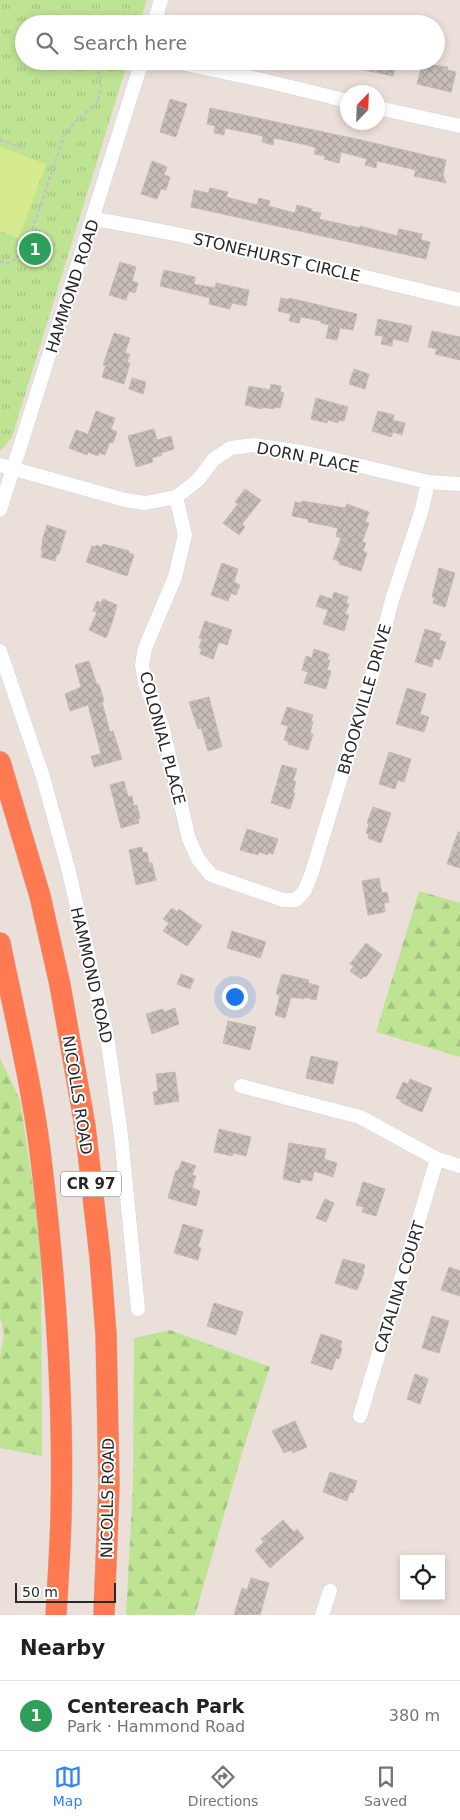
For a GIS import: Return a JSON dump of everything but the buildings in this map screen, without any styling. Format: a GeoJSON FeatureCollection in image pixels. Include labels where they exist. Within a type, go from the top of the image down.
{"type":"FeatureCollection","features":[{"type":"Feature","properties":{"kind":"highway","name":"NICOLLS ROAD"},"geometry":{"type":"LineString","coordinates":[[0,762],[40,896],[60,985],[85,1126],[100,1257],[106,1334],[109,1485],[104,1615]]}},
{"type":"Feature","properties":{"kind":"highway","name":"CR 97"},"geometry":{"type":"LineString","coordinates":[[0,944],[22,1048],[40,1150],[54,1279],[61,1408],[61,1516],[56,1615]]}},
{"type":"Feature","properties":{"kind":"street"},"geometry":{"type":"LineString","coordinates":[[157,15],[161,0]]}},
{"type":"Feature","properties":{"kind":"street","name":"HAMMOND ROAD"},"geometry":{"type":"LineString","coordinates":[[0,510],[139,70]]}},
{"type":"Feature","properties":{"kind":"street"},"geometry":{"type":"LineString","coordinates":[[214,70],[340,99]]}},
{"type":"Feature","properties":{"kind":"street"},"geometry":{"type":"LineString","coordinates":[[385,110],[460,126]]}},
{"type":"Feature","properties":{"kind":"street","name":"STONEHURST CIRCLE"},"geometry":{"type":"LineString","coordinates":[[93,219],[171,233],[460,300]]}},
{"type":"Feature","properties":{"kind":"street","name":"DORN PLACE"},"geometry":{"type":"LineString","coordinates":[[0,465],[125,500],[145,503],[176,497],[198,480],[214,459],[232,448],[254,445],[306,454],[428,482],[460,484]]}},
{"type":"Feature","properties":{"kind":"street","name":"BROOKVILLE DRIVE"},"geometry":{"type":"LineString","coordinates":[[283,900],[296,900],[306,890],[370,683],[392,600],[422,509],[428,482]]}},
{"type":"Feature","properties":{"kind":"street","name":"COLONIAL PLACE"},"geometry":{"type":"LineString","coordinates":[[176,497],[185,535],[175,577],[162,612],[152,628],[145,648],[142,665],[145,683],[162,726],[189,839],[198,859],[211,875],[283,900]]}},
{"type":"Feature","properties":{"kind":"street","name":"HAMMOND ROAD"},"geometry":{"type":"LineString","coordinates":[[0,651],[42,777],[68,868],[106,1036],[121,1135],[138,1309]]}},
{"type":"Feature","properties":{"kind":"street"},"geometry":{"type":"LineString","coordinates":[[241,1086],[360,1117],[437,1159],[460,1166]]}},
{"type":"Feature","properties":{"kind":"street","name":"CATALINA COURT"},"geometry":{"type":"LineString","coordinates":[[360,1416],[437,1159]]}},
{"type":"Feature","properties":{"kind":"street"},"geometry":{"type":"LineString","coordinates":[[322,1615],[330,1591]]}},
{"type":"Feature","properties":{"kind":"path"},"geometry":{"type":"LineString","coordinates":[[0,261],[6,264],[14,260],[26,248],[64,136],[75,122],[98,102],[101,82],[99,70]]}},
{"type":"Feature","properties":{"kind":"path"},"geometry":{"type":"LineString","coordinates":[[0,140],[25,149]]}},
{"type":"Feature","properties":{"kind":"green space"},"geometry":{"type":"Polygon","coordinates":[[[0,0],[147,0],[142,15],[15,15],[15,70],[125,70],[12,437],[0,451],[0,0]]]}},
{"type":"Feature","properties":{"kind":"green space"},"geometry":{"type":"Polygon","coordinates":[[[0,147],[46,164],[19,238],[0,231],[0,147]]]}},
{"type":"Feature","properties":{"kind":"green space"},"geometry":{"type":"Polygon","coordinates":[[[419,891],[460,903],[460,1057],[376,1032],[419,891]]]}},
{"type":"Feature","properties":{"kind":"green space"},"geometry":{"type":"Polygon","coordinates":[[[0,1058],[20,1100],[41,1239],[42,1456],[0,1448],[0,1357],[4,1334],[0,1317],[0,1058]]]}},
{"type":"Feature","properties":{"kind":"green space"},"geometry":{"type":"Polygon","coordinates":[[[170,1330],[270,1367],[243,1450],[195,1615],[126,1615],[133,1485],[134,1338],[170,1330]]]}},
{"type":"Feature","properties":{"kind":"place","name":"Centereach Park"},"geometry":{"type":"Point","coordinates":[35,249]}}]}
